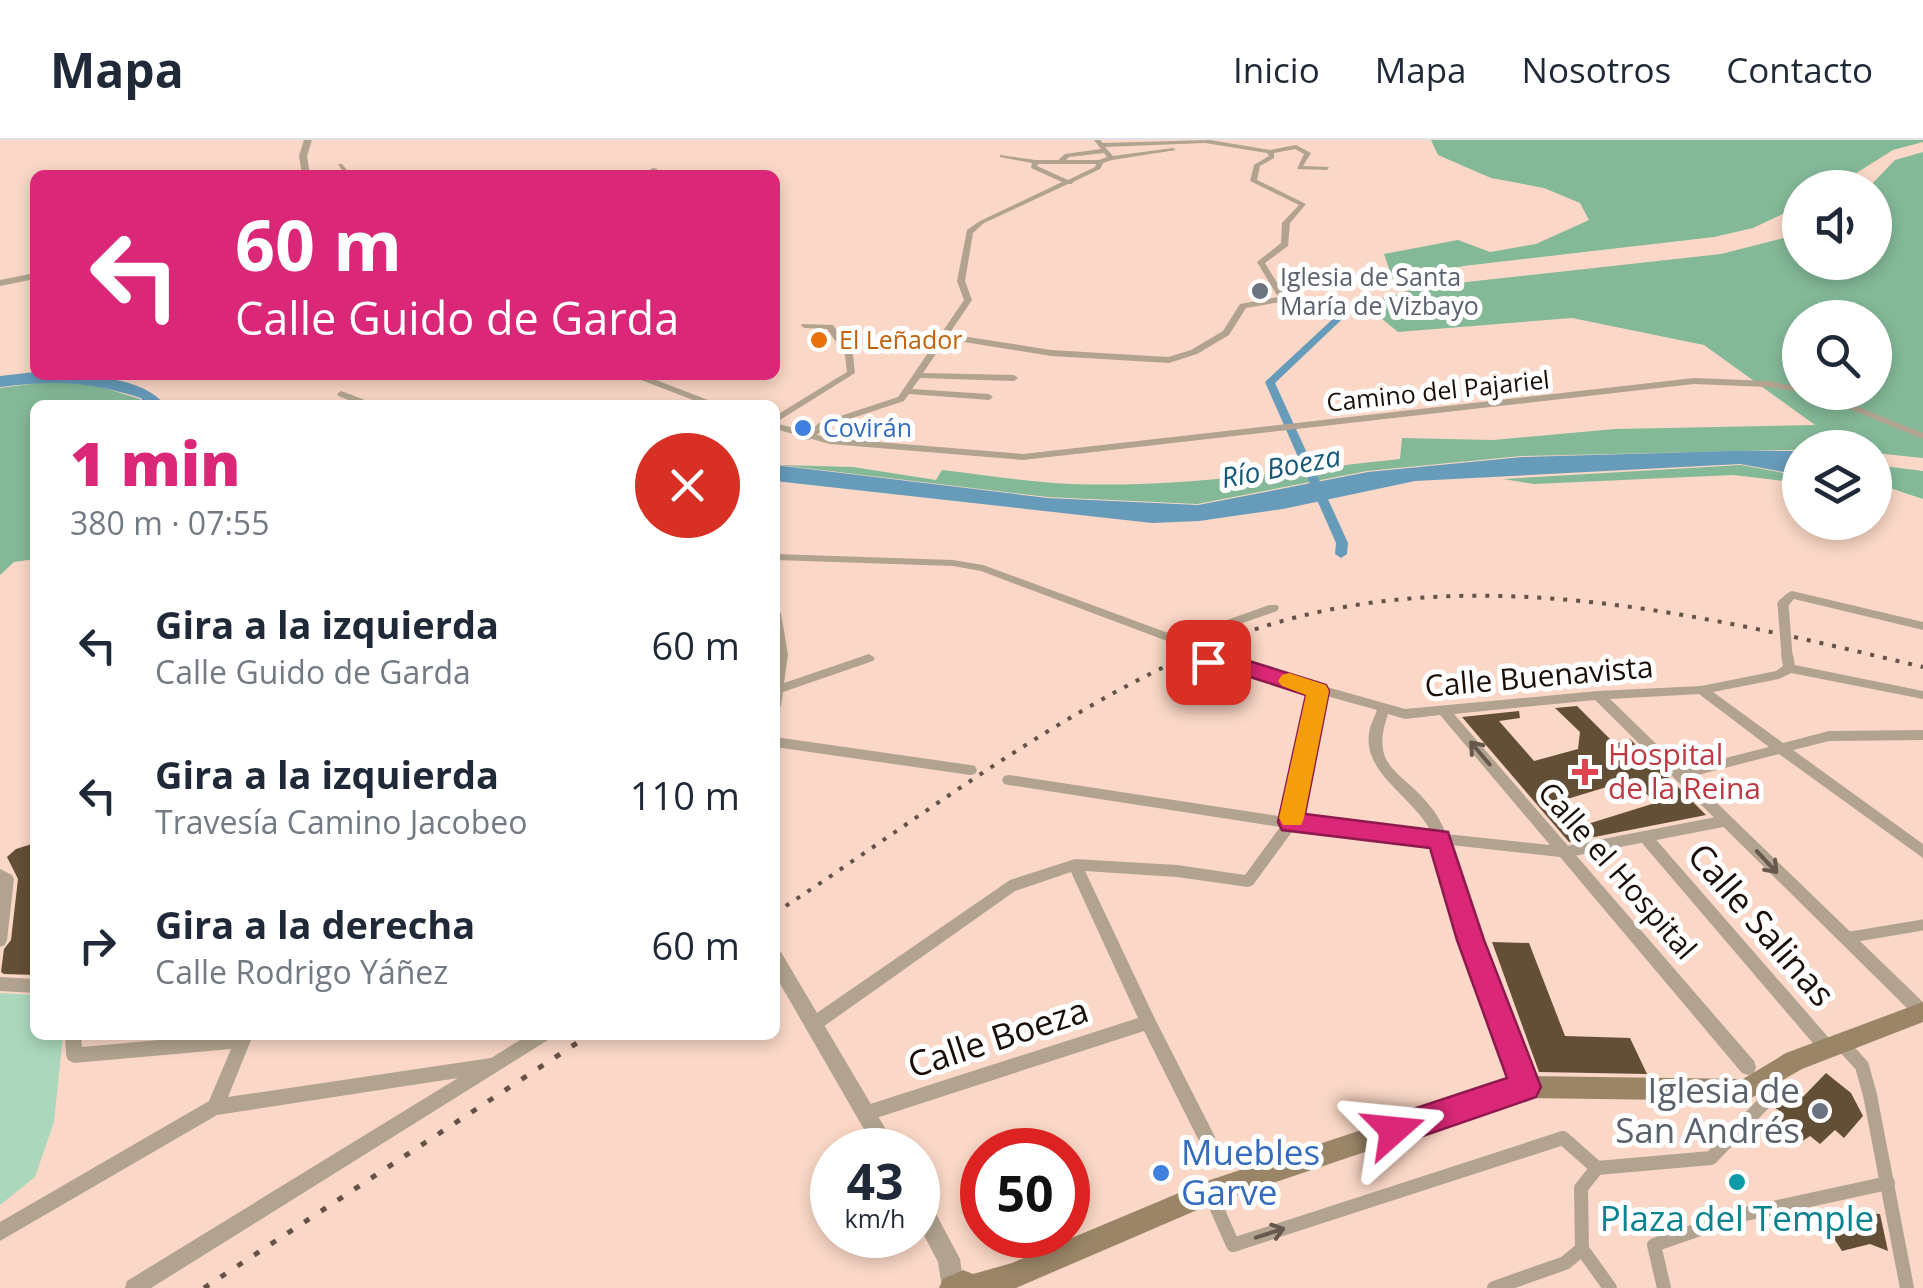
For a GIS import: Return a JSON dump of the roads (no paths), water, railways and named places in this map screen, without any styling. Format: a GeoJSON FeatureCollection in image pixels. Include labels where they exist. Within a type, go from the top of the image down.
{"type":"FeatureCollection","features":[{"type":"Feature","properties":{"kind":"main road"},"geometry":{"type":"LineString","coordinates":[[977,1286],[1210,1192],[1526,1087],[1746,1090],[1756,1074],[1922,1012]]}},
{"type":"Feature","properties":{"kind":"street"},"geometry":{"type":"LineString","coordinates":[[305,170],[303,156],[308,140]]}},
{"type":"Feature","properties":{"kind":"street"},"geometry":{"type":"LineString","coordinates":[[1002,156],[1036,162],[1100,162],[1226,140]]}},
{"type":"Feature","properties":{"kind":"street"},"geometry":{"type":"LineString","coordinates":[[1278,140],[1308,140]]}},
{"type":"Feature","properties":{"kind":"street"},"geometry":{"type":"LineString","coordinates":[[1052,175],[1067,155],[1100,145],[1216,142],[1270,152],[1296,147],[1308,154],[1300,168],[1327,168]]}},
{"type":"Feature","properties":{"kind":"street"},"geometry":{"type":"LineString","coordinates":[[1100,145],[1111,158]]}},
{"type":"Feature","properties":{"kind":"street"},"geometry":{"type":"LineString","coordinates":[[945,336],[1051,353],[1169,360],[1194,352],[1226,333],[1243,306],[1283,299],[1261,262],[1285,244],[1286,223],[1303,204],[1262,187],[1252,174],[1272,157],[1270,152]]}},
{"type":"Feature","properties":{"kind":"street"},"geometry":{"type":"LineString","coordinates":[[1036,162],[1033,167],[1068,183]]}},
{"type":"Feature","properties":{"kind":"street"},"geometry":{"type":"LineString","coordinates":[[808,438],[822,425],[886,406],[908,391],[968,300],[961,281],[970,232],[1093,172],[1100,162]]}},
{"type":"Feature","properties":{"kind":"street"},"geometry":{"type":"LineString","coordinates":[[340,165],[344,170]]}},
{"type":"Feature","properties":{"kind":"street"},"geometry":{"type":"LineString","coordinates":[[0,283],[30,277]]}},
{"type":"Feature","properties":{"kind":"street"},"geometry":{"type":"LineString","coordinates":[[780,420],[851,373],[849,354],[830,327],[805,326]]}},
{"type":"Feature","properties":{"kind":"street"},"geometry":{"type":"LineString","coordinates":[[919,375],[1014,378]]}},
{"type":"Feature","properties":{"kind":"street"},"geometry":{"type":"LineString","coordinates":[[646,380],[702,400]]}},
{"type":"Feature","properties":{"kind":"street","name":"Camino del Pajariel"},"geometry":{"type":"LineString","coordinates":[[780,425],[808,438],[994,457],[1080,452],[1694,381],[1782,387]]}},
{"type":"Feature","properties":{"kind":"street"},"geometry":{"type":"LineString","coordinates":[[908,391],[989,397]]}},
{"type":"Feature","properties":{"kind":"street"},"geometry":{"type":"LineString","coordinates":[[341,394],[357,400]]}},
{"type":"Feature","properties":{"kind":"street"},"geometry":{"type":"LineString","coordinates":[[1857,410],[1923,436]]}},
{"type":"Feature","properties":{"kind":"street","name":"Calle Buenavista"},"geometry":{"type":"LineString","coordinates":[[780,556],[953,563],[984,568],[1190,648],[1208,662],[1249,668],[1383,710],[1444,711],[1598,695],[1701,690],[1766,680],[1788,662]]}},
{"type":"Feature","properties":{"kind":"street"},"geometry":{"type":"LineString","coordinates":[[1923,626],[1792,595],[1783,604],[1788,662],[1923,694]]}},
{"type":"Feature","properties":{"kind":"street"},"geometry":{"type":"LineString","coordinates":[[1190,648],[1273,608]]}},
{"type":"Feature","properties":{"kind":"street"},"geometry":{"type":"LineString","coordinates":[[780,633],[780,673]]}},
{"type":"Feature","properties":{"kind":"street"},"geometry":{"type":"LineString","coordinates":[[780,689],[870,658]]}},
{"type":"Feature","properties":{"kind":"street"},"geometry":{"type":"LineString","coordinates":[[1701,690],[1923,852]]}},
{"type":"Feature","properties":{"kind":"street"},"geometry":{"type":"LineString","coordinates":[[814,1024],[1010,886],[1075,865],[1177,871],[1248,881],[1291,822],[1318,691]]}},
{"type":"Feature","properties":{"kind":"street"},"geometry":{"type":"LineString","coordinates":[[1598,695],[1922,1012]]}},
{"type":"Feature","properties":{"kind":"street"},"geometry":{"type":"LineString","coordinates":[[1383,710],[1374,732],[1377,758],[1435,822],[1470,940],[1526,1087]]}},
{"type":"Feature","properties":{"kind":"street","name":"Calle el Hospital"},"geometry":{"type":"LineString","coordinates":[[1444,711],[1756,1074]]}},
{"type":"Feature","properties":{"kind":"street"},"geometry":{"type":"LineString","coordinates":[[1678,775],[1830,736],[1923,735]]}},
{"type":"Feature","properties":{"kind":"street"},"geometry":{"type":"LineString","coordinates":[[780,743],[970,770]]}},
{"type":"Feature","properties":{"kind":"street"},"geometry":{"type":"LineString","coordinates":[[1009,780],[1291,822],[1570,854],[1725,822]]}},
{"type":"Feature","properties":{"kind":"street","name":"Calle Salinas"},"geometry":{"type":"LineString","coordinates":[[1647,839],[1836,1047]]}},
{"type":"Feature","properties":{"kind":"street"},"geometry":{"type":"LineString","coordinates":[[1075,865],[1206,1137]]}},
{"type":"Feature","properties":{"kind":"street"},"geometry":{"type":"LineString","coordinates":[[0,876],[7,879],[0,940]]}},
{"type":"Feature","properties":{"kind":"street"},"geometry":{"type":"LineString","coordinates":[[1844,938],[1923,925]]}},
{"type":"Feature","properties":{"kind":"street"},"geometry":{"type":"LineString","coordinates":[[780,966],[876,1128]]}},
{"type":"Feature","properties":{"kind":"street"},"geometry":{"type":"LineString","coordinates":[[0,984],[30,986]]}},
{"type":"Feature","properties":{"kind":"street","name":"Calle Boeza"},"geometry":{"type":"LineString","coordinates":[[867,1112],[1148,1022]]}},
{"type":"Feature","properties":{"kind":"street"},"geometry":{"type":"LineString","coordinates":[[72,1040],[74,1055],[216,1040]]}},
{"type":"Feature","properties":{"kind":"street"},"geometry":{"type":"LineString","coordinates":[[214,1106],[243,1040]]}},
{"type":"Feature","properties":{"kind":"street"},"geometry":{"type":"LineString","coordinates":[[134,1288],[533,1040]]}},
{"type":"Feature","properties":{"kind":"street"},"geometry":{"type":"LineString","coordinates":[[1836,1047],[1862,1066],[1907,1288]]}},
{"type":"Feature","properties":{"kind":"street"},"geometry":{"type":"LineString","coordinates":[[0,1232],[214,1106],[490,1065]]}},
{"type":"Feature","properties":{"kind":"street"},"geometry":{"type":"LineString","coordinates":[[1210,1192],[1232,1245],[1562,1138],[1597,1168],[1712,1158],[1764,1102],[1756,1074]]}},
{"type":"Feature","properties":{"kind":"street"},"geometry":{"type":"LineString","coordinates":[[1597,1168],[1581,1188],[1582,1249],[1610,1288]]}},
{"type":"Feature","properties":{"kind":"street"},"geometry":{"type":"LineString","coordinates":[[1664,1288],[1654,1245],[1741,1215],[1888,1183]]}},
{"type":"Feature","properties":{"kind":"street"},"geometry":{"type":"LineString","coordinates":[[940,1242],[950,1259],[977,1286]]}},
{"type":"Feature","properties":{"kind":"street"},"geometry":{"type":"LineString","coordinates":[[1494,1288],[1565,1262],[1582,1249]]}},
{"type":"Feature","properties":{"kind":"water"},"geometry":{"type":"Polygon","coordinates":[[[30,373],[30,380],[117,380],[139,387],[160,400],[142,400],[87,385],[38,383],[0,387],[0,376],[30,373]]]}},
{"type":"Feature","properties":{"kind":"water"},"geometry":{"type":"Polygon","coordinates":[[[1782,451],[1782,472],[1740,464],[1415,481],[1283,509],[1199,521],[1152,523],[780,482],[780,466],[1048,498],[1198,505],[1368,472],[1522,457],[1782,451]]]}},
{"type":"Feature","properties":{"kind":"waterway","name":"Río Boeza"},"geometry":{"type":"LineString","coordinates":[[1341,554],[1342,543],[1270,382],[1353,305]]}},
{"type":"Feature","properties":{"kind":"railway"},"geometry":{"type":"LineString","coordinates":[[780,910],[983,772],[1090,706],[1201,650],[1289,619],[1379,602],[1469,596],[1561,599],[1744,626],[1923,667]]}},
{"type":"Feature","properties":{"kind":"railway"},"geometry":{"type":"LineString","coordinates":[[204,1288],[581,1040]]}},
{"type":"Feature","properties":{"kind":"place","name":"Iglesia de Santa María de Vizbayo"},"geometry":{"type":"Point","coordinates":[1260,291]}},
{"type":"Feature","properties":{"kind":"place","name":"El Leñador"},"geometry":{"type":"Point","coordinates":[819,340]}},
{"type":"Feature","properties":{"kind":"place","name":"Covirán"},"geometry":{"type":"Point","coordinates":[803,428]}},
{"type":"Feature","properties":{"kind":"place","name":"Hospital de la Reina"},"geometry":{"type":"Point","coordinates":[1585,772]}},
{"type":"Feature","properties":{"kind":"place","name":"Iglesia de San Andrés"},"geometry":{"type":"Point","coordinates":[1820,1111]}},
{"type":"Feature","properties":{"kind":"place","name":"Muebles Garve"},"geometry":{"type":"Point","coordinates":[1161,1173]}},
{"type":"Feature","properties":{"kind":"place","name":"Plaza del Temple"},"geometry":{"type":"Point","coordinates":[1737,1182]}}]}
